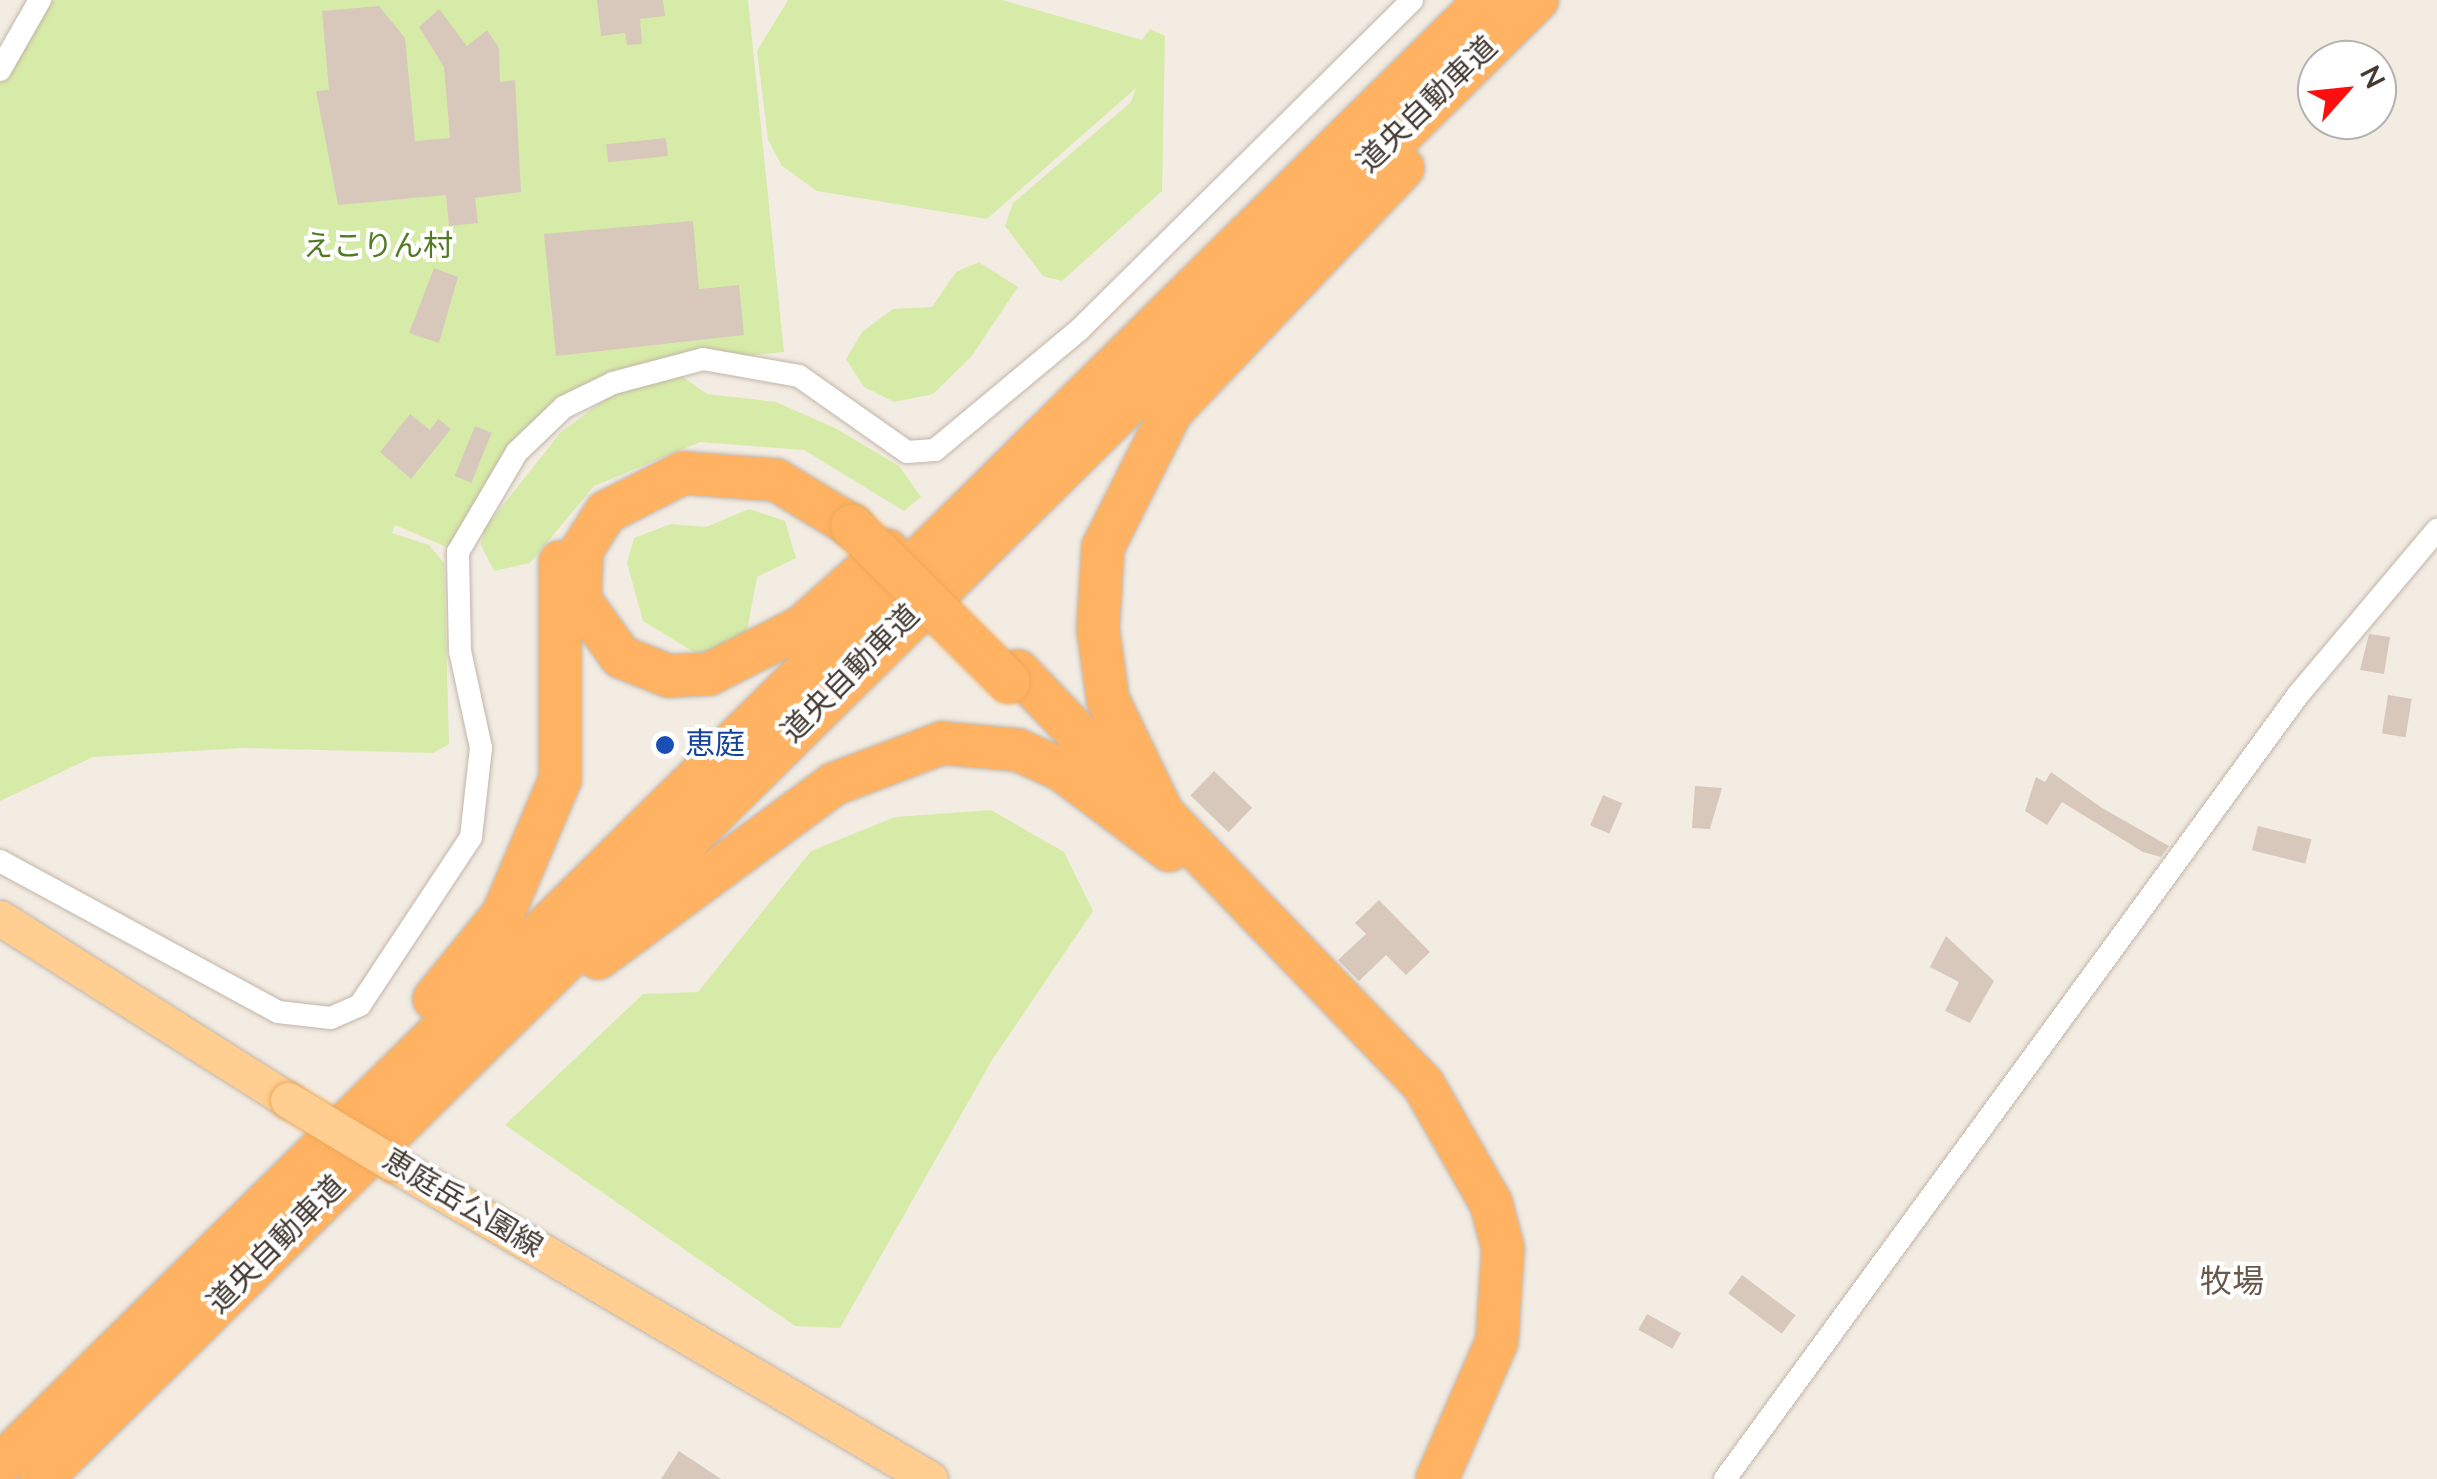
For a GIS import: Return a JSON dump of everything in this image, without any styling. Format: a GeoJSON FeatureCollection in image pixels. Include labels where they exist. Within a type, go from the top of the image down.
{"type":"FeatureCollection","features":[{"type":"Feature","properties":{"kind":"highway","name":"道央自動車道"},"geometry":{"type":"LineString","coordinates":[[15,1468],[435,1085],[1537,0]]}},
{"type":"Feature","properties":{"kind":"highway"},"geometry":{"type":"LineString","coordinates":[[1155,821],[1108,700],[1098,628],[1103,547],[1136,468],[1171,412],[1561,0]]}},
{"type":"Feature","properties":{"kind":"highway","name":"道央自動車道"},"geometry":{"type":"LineString","coordinates":[[15,1468],[1481,5]]}},
{"type":"Feature","properties":{"kind":"highway"},"geometry":{"type":"LineString","coordinates":[[858,522],[776,480],[683,473],[606,512],[582,550],[580,600],[621,657],[669,676],[726,668],[802,627],[1481,5]]}},
{"type":"Feature","properties":{"kind":"highway"},"geometry":{"type":"LineString","coordinates":[[15,1468],[503,914],[560,780],[559,564],[594,502],[666,461],[730,452],[793,469],[858,522],[1423,1084],[1468,1152],[1503,1248],[1486,1380],[1437,1479]]}},
{"type":"Feature","properties":{"kind":"highway"},"geometry":{"type":"LineString","coordinates":[[435,1085],[753,838],[904,751],[942,743],[1018,750],[1155,821]]}},
{"type":"Feature","properties":{"kind":"main road","name":"恵庭岳公園線"},"geometry":{"type":"LineString","coordinates":[[0,918],[392,1163],[930,1479]]}},
{"type":"Feature","properties":{"kind":"street"},"geometry":{"type":"LineString","coordinates":[[0,70],[40,0]]}},
{"type":"Feature","properties":{"kind":"street"},"geometry":{"type":"LineString","coordinates":[[0,861],[278,1012],[330,1018],[360,1005],[471,837],[480,748],[460,651],[458,552],[500,471],[529,441],[564,408],[613,383],[703,360],[799,376],[907,452],[935,450],[1080,329],[1412,0]]}},
{"type":"Feature","properties":{"kind":"street"},"geometry":{"type":"LineString","coordinates":[[1724,1479],[2298,695],[2437,530]]}},
{"type":"Feature","properties":{"kind":"green space","name":"えこりん村"},"geometry":{"type":"Polygon","coordinates":[[[40,0],[748,0],[784,352],[657,365],[565,407],[458,552],[395,525],[392,533],[429,545],[444,563],[449,744],[433,753],[242,748],[93,757],[0,801],[0,70],[40,0]]]}},
{"type":"Feature","properties":{"kind":"green space"},"geometry":{"type":"Polygon","coordinates":[[[788,0],[1002,0],[1142,40],[1150,29],[1165,36],[1162,191],[1062,281],[1043,276],[1005,226],[1013,203],[1131,102],[1136,88],[987,219],[817,191],[782,166],[768,140],[757,51],[788,0]]]}},
{"type":"Feature","properties":{"kind":"green space"},"geometry":{"type":"Polygon","coordinates":[[[979,262],[1018,287],[971,357],[933,394],[894,402],[864,387],[846,359],[862,332],[893,309],[932,307],[956,272],[979,262]]]}},
{"type":"Feature","properties":{"kind":"green space"},"geometry":{"type":"Polygon","coordinates":[[[677,373],[707,394],[776,402],[835,428],[899,466],[921,497],[904,511],[804,450],[700,442],[594,486],[530,563],[494,571],[481,545],[484,529],[561,432],[611,395],[677,373]]]}},
{"type":"Feature","properties":{"kind":"green space"},"geometry":{"type":"Polygon","coordinates":[[[749,509],[785,521],[796,558],[757,577],[746,637],[699,655],[643,621],[627,563],[634,538],[671,524],[706,527],[749,509]]]}},
{"type":"Feature","properties":{"kind":"green space"},"geometry":{"type":"Polygon","coordinates":[[[991,810],[1064,852],[1093,911],[992,1060],[840,1328],[795,1326],[505,1125],[643,994],[698,992],[811,851],[895,817],[991,810]]]}},
{"type":"Feature","properties":{"kind":"building"},"geometry":{"type":"Polygon","coordinates":[[[597,0],[663,0],[665,16],[640,19],[642,44],[627,45],[625,33],[601,36],[597,0]]]}},
{"type":"Feature","properties":{"kind":"building"},"geometry":{"type":"Polygon","coordinates":[[[379,6],[405,38],[415,141],[450,138],[444,67],[419,27],[439,9],[467,46],[487,30],[499,48],[500,82],[515,80],[521,192],[475,198],[478,223],[449,226],[446,195],[338,205],[316,91],[329,90],[322,11],[379,6]]]}},
{"type":"Feature","properties":{"kind":"building"},"geometry":{"type":"Polygon","coordinates":[[[666,138],[668,156],[608,162],[606,144],[666,138]]]}},
{"type":"Feature","properties":{"kind":"building"},"geometry":{"type":"Polygon","coordinates":[[[693,221],[699,289],[739,285],[744,335],[556,356],[544,234],[693,221]]]}},
{"type":"Feature","properties":{"kind":"building"},"geometry":{"type":"Polygon","coordinates":[[[434,268],[458,277],[439,343],[409,333],[434,268]]]}},
{"type":"Feature","properties":{"kind":"building"},"geometry":{"type":"Polygon","coordinates":[[[410,414],[430,430],[438,419],[451,429],[411,479],[380,452],[410,414]]]}},
{"type":"Feature","properties":{"kind":"building"},"geometry":{"type":"Polygon","coordinates":[[[475,426],[492,433],[471,483],[455,476],[475,426]]]}},
{"type":"Feature","properties":{"kind":"building"},"geometry":{"type":"Polygon","coordinates":[[[2369,634],[2390,637],[2384,674],[2360,670],[2369,634]]]}},
{"type":"Feature","properties":{"kind":"building"},"geometry":{"type":"Polygon","coordinates":[[[2388,695],[2412,699],[2406,737],[2382,734],[2388,695]]]}},
{"type":"Feature","properties":{"kind":"building"},"geometry":{"type":"Polygon","coordinates":[[[1214,771],[1252,808],[1229,832],[1190,795],[1214,771]]]}},
{"type":"Feature","properties":{"kind":"building"},"geometry":{"type":"Polygon","coordinates":[[[2051,772],[2102,808],[2169,846],[2161,857],[2143,852],[2062,802],[2047,825],[2025,811],[2036,777],[2045,782],[2051,772]]]}},
{"type":"Feature","properties":{"kind":"building"},"geometry":{"type":"Polygon","coordinates":[[[1695,786],[1722,788],[1710,829],[1692,828],[1695,786]]]}},
{"type":"Feature","properties":{"kind":"building"},"geometry":{"type":"Polygon","coordinates":[[[1603,795],[1622,803],[1609,834],[1590,825],[1603,795]]]}},
{"type":"Feature","properties":{"kind":"building"},"geometry":{"type":"Polygon","coordinates":[[[2258,826],[2311,839],[2305,864],[2252,850],[2258,826]]]}},
{"type":"Feature","properties":{"kind":"building"},"geometry":{"type":"Polygon","coordinates":[[[1379,900],[1430,952],[1406,975],[1386,955],[1359,981],[1338,960],[1366,934],[1355,923],[1379,900]]]}},
{"type":"Feature","properties":{"kind":"building"},"geometry":{"type":"Polygon","coordinates":[[[1946,936],[1994,981],[1970,1023],[1945,1011],[1959,982],[1930,967],[1946,936]]]}},
{"type":"Feature","properties":{"kind":"building"},"geometry":{"type":"Polygon","coordinates":[[[1742,1275],[1796,1315],[1782,1334],[1728,1293],[1742,1275]]]}},
{"type":"Feature","properties":{"kind":"building"},"geometry":{"type":"Polygon","coordinates":[[[1647,1314],[1681,1333],[1672,1349],[1638,1330],[1647,1314]]]}},
{"type":"Feature","properties":{"kind":"building"},"geometry":{"type":"Polygon","coordinates":[[[679,1451],[721,1479],[661,1479],[679,1451]]]}},
{"type":"Feature","properties":{"kind":"place","name":"恵庭"},"geometry":{"type":"Point","coordinates":[665,745]}},
{"type":"Feature","properties":{"kind":"district","name":"牧場"},"geometry":{"type":"Point","coordinates":[2232,1282]}}]}
